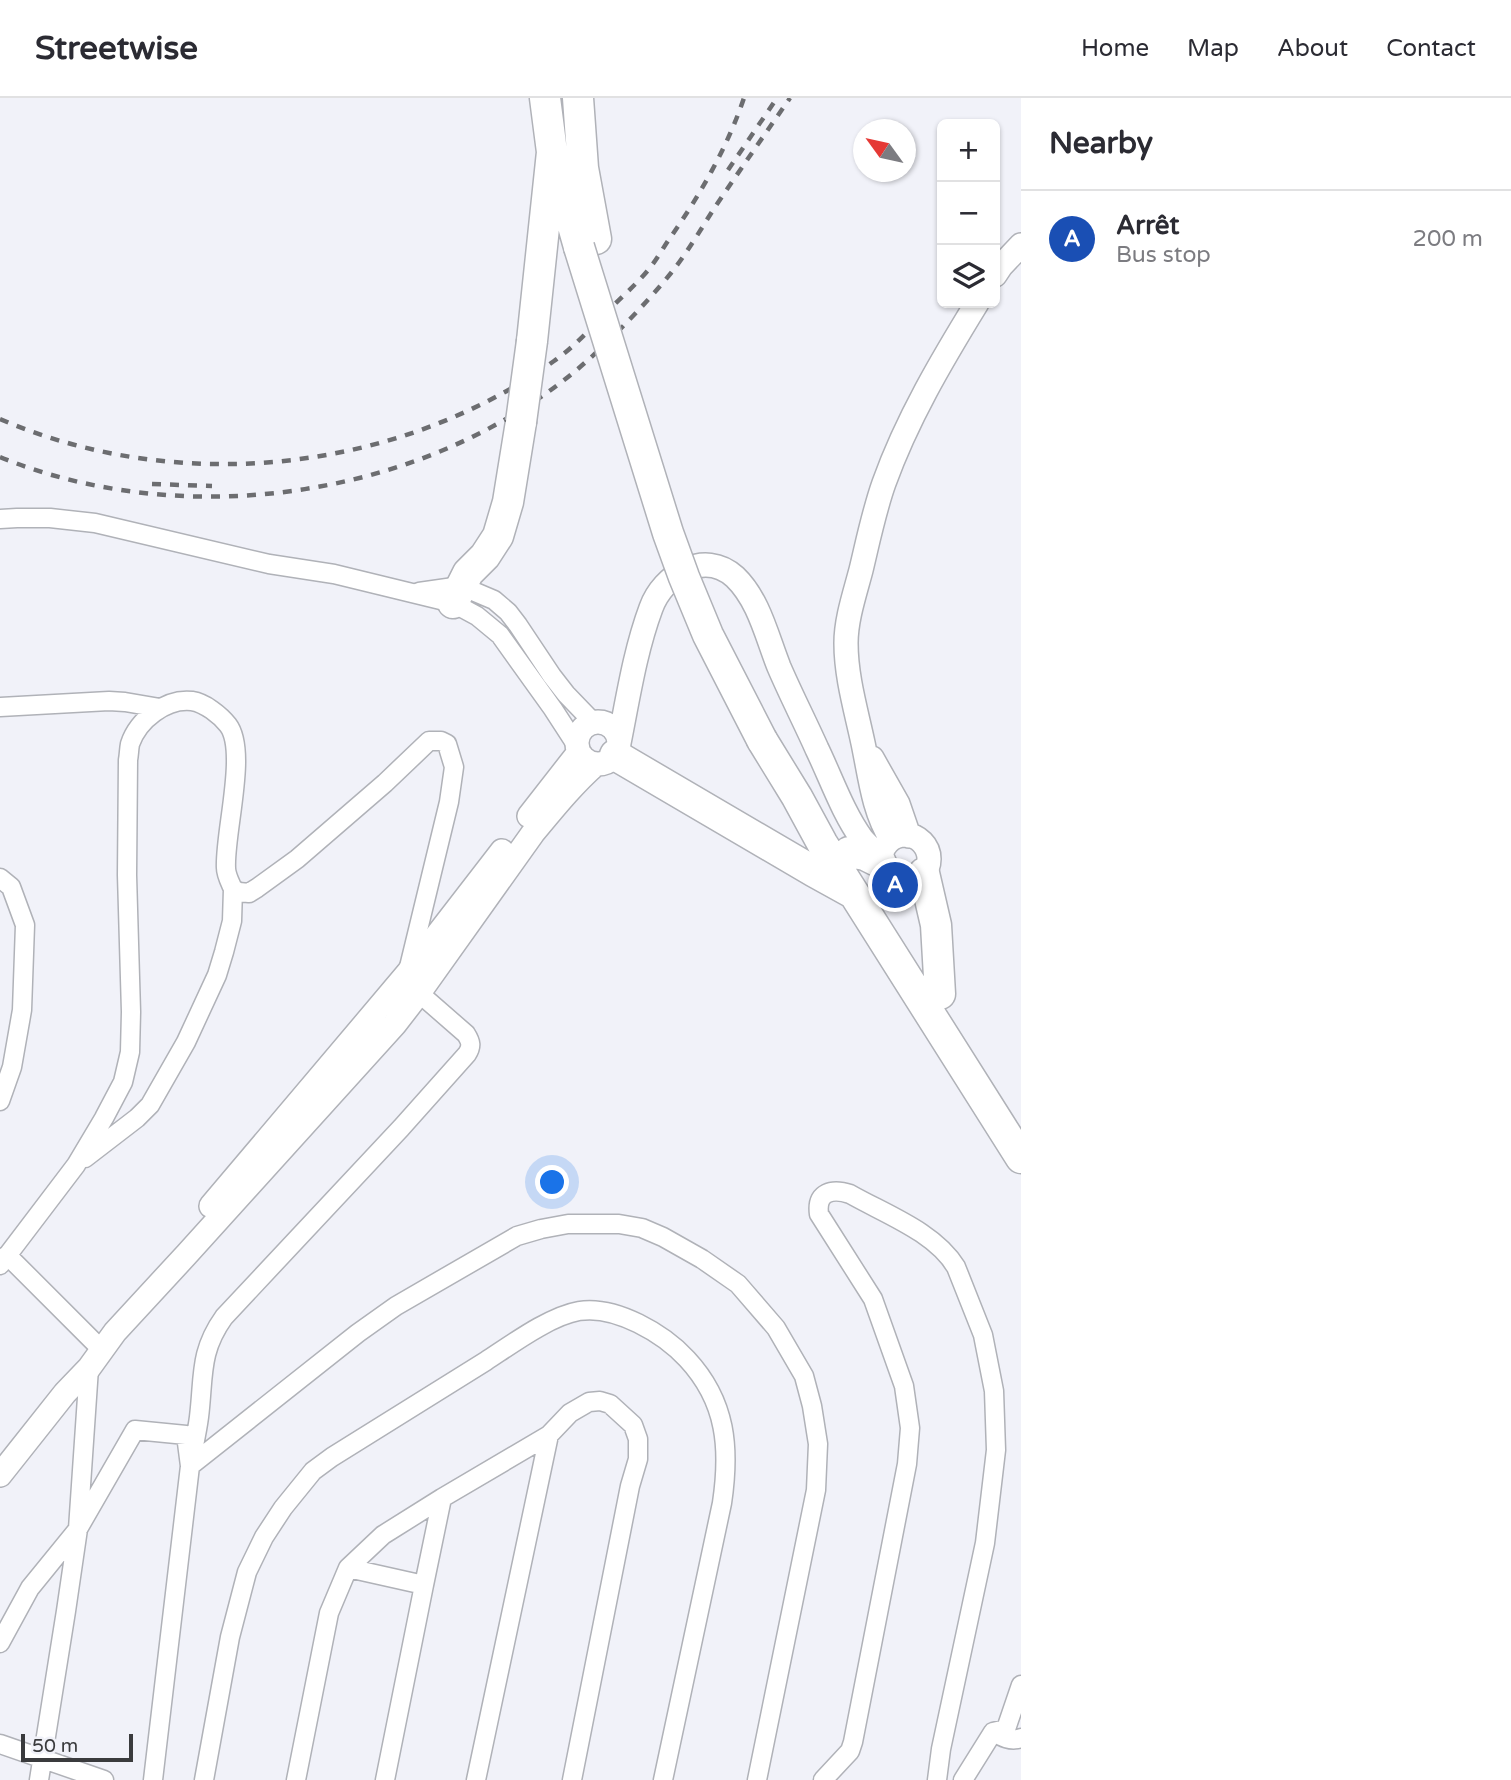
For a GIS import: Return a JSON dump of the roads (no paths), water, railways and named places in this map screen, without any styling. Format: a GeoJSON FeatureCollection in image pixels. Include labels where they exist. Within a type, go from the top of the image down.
{"type":"FeatureCollection","features":[{"type":"Feature","properties":{"kind":"highway"},"geometry":{"type":"LineString","coordinates":[[457,595],[468,573],[485,556],[498,536],[508,502],[532,341],[552,152],[545,98]]}},
{"type":"Feature","properties":{"kind":"highway"},"geometry":{"type":"LineString","coordinates":[[578,98],[588,243]]}},
{"type":"Feature","properties":{"kind":"highway"},"geometry":{"type":"LineString","coordinates":[[552,152],[588,243],[668,534],[708,635],[769,735],[849,852],[1021,1121]]}},
{"type":"Feature","properties":{"kind":"highway"},"geometry":{"type":"LineString","coordinates":[[769,735],[822,844],[1021,1158]]}},
{"type":"Feature","properties":{"kind":"highway"},"geometry":{"type":"LineString","coordinates":[[597,752],[853,893]]}},
{"type":"Feature","properties":{"kind":"highway"},"geometry":{"type":"LineString","coordinates":[[849,852],[865,855],[890,848]]}},
{"type":"Feature","properties":{"kind":"highway"},"geometry":{"type":"LineString","coordinates":[[924,873],[936,925],[940,994]]}},
{"type":"Feature","properties":{"kind":"street"},"geometry":{"type":"LineString","coordinates":[[1000,268],[1021,245]]}},
{"type":"Feature","properties":{"kind":"street"},"geometry":{"type":"LineString","coordinates":[[890,848],[879,817],[867,766],[850,680],[846,641],[860,573],[884,482],[907,428],[938,368],[974,308]]}},
{"type":"Feature","properties":{"kind":"street"},"geometry":{"type":"LineString","coordinates":[[0,519],[50,518],[95,523],[269,564],[334,574],[415,593],[488,597],[508,612],[566,694],[596,722]]}},
{"type":"Feature","properties":{"kind":"street"},"geometry":{"type":"LineString","coordinates":[[597,752],[634,669],[656,597],[678,573],[692,567],[711,566],[734,577],[755,605],[780,669],[844,806],[890,848]]}},
{"type":"Feature","properties":{"kind":"street"},"geometry":{"type":"LineString","coordinates":[[457,595],[499,635],[553,709],[597,752]]}},
{"type":"Feature","properties":{"kind":"street"},"geometry":{"type":"LineString","coordinates":[[596,722],[634,669]]}},
{"type":"Feature","properties":{"kind":"street"},"geometry":{"type":"LineString","coordinates":[[0,707],[109,701],[160,708]]}},
{"type":"Feature","properties":{"kind":"street"},"geometry":{"type":"LineString","coordinates":[[76,1165],[150,1105],[186,1042],[216,975],[232,921],[233,889],[226,869],[235,765],[234,736],[223,720],[193,701],[160,708],[146,720],[130,744],[127,875],[131,1012],[130,1052],[123,1082],[76,1165],[3,1260],[95,1343]]}},
{"type":"Feature","properties":{"kind":"street"},"geometry":{"type":"LineString","coordinates":[[0,1457],[79,1356],[95,1343],[413,984],[615,731],[611,726],[596,722],[587,724],[579,734],[597,752]]}},
{"type":"Feature","properties":{"kind":"street"},"geometry":{"type":"LineString","coordinates":[[0,1475],[136,1307],[395,1024],[413,984],[449,802],[454,767],[447,744],[429,741],[297,859],[257,888],[249,893],[233,889]]}},
{"type":"Feature","properties":{"kind":"street"},"geometry":{"type":"LineString","coordinates":[[863,743],[898,804],[883,870],[895,881],[911,883],[919,879],[929,858],[923,843],[917,838],[890,848]]}},
{"type":"Feature","properties":{"kind":"street"},"geometry":{"type":"LineString","coordinates":[[833,784],[852,785],[867,766]]}},
{"type":"Feature","properties":{"kind":"street"},"geometry":{"type":"LineString","coordinates":[[0,878],[11,887],[24,925],[22,1010],[12,1067],[0,1101]]}},
{"type":"Feature","properties":{"kind":"street"},"geometry":{"type":"LineString","coordinates":[[153,1780],[206,1352],[224,1317],[401,1128],[471,1048],[466,1034],[413,984]]}},
{"type":"Feature","properties":{"kind":"street"},"geometry":{"type":"LineString","coordinates":[[823,1780],[850,1751],[853,1742],[907,1464],[910,1428],[904,1386],[873,1299],[819,1214],[820,1200],[832,1191],[850,1194],[920,1232],[951,1258],[982,1335],[994,1391],[996,1450],[985,1543],[941,1749],[937,1780]]}},
{"type":"Feature","properties":{"kind":"street"},"geometry":{"type":"LineString","coordinates":[[190,1465],[396,1306],[517,1236],[568,1224],[619,1224],[642,1228],[702,1259],[738,1284],[776,1328],[804,1376],[812,1406],[817,1444],[816,1490],[757,1780]]}},
{"type":"Feature","properties":{"kind":"street"},"geometry":{"type":"LineString","coordinates":[[204,1780],[230,1637],[247,1572],[264,1537],[298,1488],[313,1471],[332,1457],[485,1361],[555,1319],[581,1311],[612,1312],[646,1327],[674,1345],[700,1373],[720,1410],[726,1443],[722,1503],[663,1780]]}},
{"type":"Feature","properties":{"kind":"street"},"geometry":{"type":"LineString","coordinates":[[39,1780],[78,1529],[89,1368]]}},
{"type":"Feature","properties":{"kind":"street"},"geometry":{"type":"LineString","coordinates":[[296,1780],[328,1613],[348,1568],[383,1535],[549,1435],[578,1407],[600,1401],[610,1404],[633,1425],[638,1439],[638,1459],[630,1486],[572,1780]]}},
{"type":"Feature","properties":{"kind":"street"},"geometry":{"type":"LineString","coordinates":[[0,1643],[30,1588],[78,1529],[135,1430],[186,1435],[190,1465]]}},
{"type":"Feature","properties":{"kind":"street"},"geometry":{"type":"LineString","coordinates":[[476,1780],[549,1435]]}},
{"type":"Feature","properties":{"kind":"street"},"geometry":{"type":"LineString","coordinates":[[385,1780],[442,1498]]}},
{"type":"Feature","properties":{"kind":"street"},"geometry":{"type":"LineString","coordinates":[[348,1568],[424,1585]]}},
{"type":"Feature","properties":{"kind":"street"},"geometry":{"type":"LineString","coordinates":[[963,1780],[993,1732],[1006,1729],[1021,1685]]}},
{"type":"Feature","properties":{"kind":"street"},"geometry":{"type":"LineString","coordinates":[[993,1732],[1006,1738],[1021,1738]]}},
{"type":"Feature","properties":{"kind":"street"},"geometry":{"type":"LineString","coordinates":[[0,1744],[104,1780]]}},
{"type":"Feature","properties":{"kind":"railway"},"geometry":{"type":"LineString","coordinates":[[0,419],[68,443],[139,458],[212,464],[284,461],[356,449],[426,428],[492,399],[554,361],[581,339],[639,281],[702,188],[721,153],[744,98]]}},
{"type":"Feature","properties":{"kind":"railway"},"geometry":{"type":"LineString","coordinates":[[728,170],[777,98]]}},
{"type":"Feature","properties":{"kind":"railway"},"geometry":{"type":"LineString","coordinates":[[0,457],[75,481],[154,494],[234,496],[314,488],[393,468],[468,439],[537,399],[599,350],[636,313],[683,257],[790,98]]}},
{"type":"Feature","properties":{"kind":"railway"},"geometry":{"type":"LineString","coordinates":[[152,484],[212,486]]}},
{"type":"Feature","properties":{"kind":"place","name":"Arrêt"},"geometry":{"type":"Point","coordinates":[895,885]}}]}
